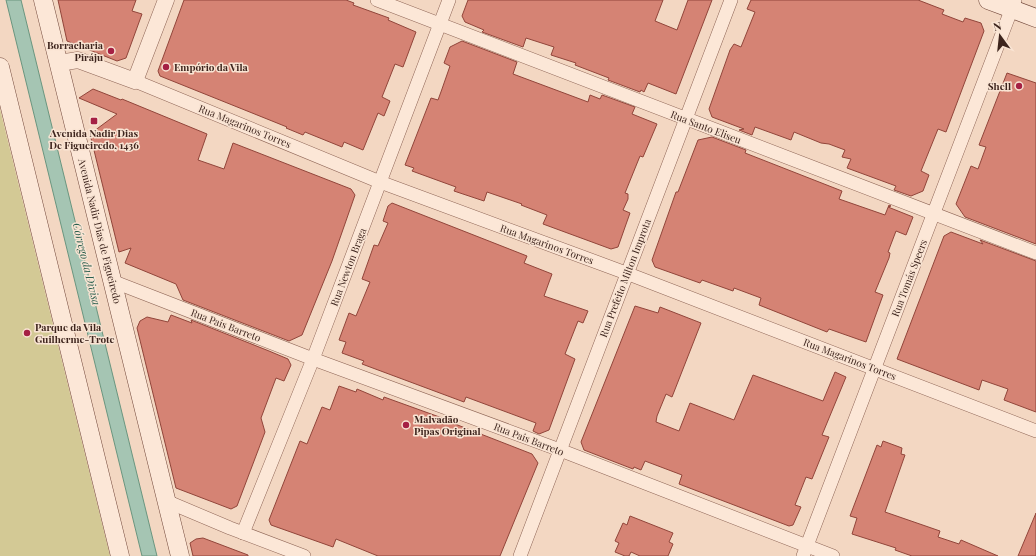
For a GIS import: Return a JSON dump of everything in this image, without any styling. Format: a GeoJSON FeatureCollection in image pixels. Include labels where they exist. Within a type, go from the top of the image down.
{"type":"FeatureCollection","features":[{"type":"Feature","properties":{"kind":"main road","name":"Avenida Nadir Dias de Figueiredo"},"geometry":{"type":"LineString","coordinates":[[43,0],[180,556]]}},
{"type":"Feature","properties":{"kind":"main road"},"geometry":{"type":"LineString","coordinates":[[988,0],[1013,4],[1036,18]]}},
{"type":"Feature","properties":{"kind":"main road"},"geometry":{"type":"LineString","coordinates":[[0,67],[120,556]]}},
{"type":"Feature","properties":{"kind":"street"},"geometry":{"type":"LineString","coordinates":[[135,81],[166,0]]}},
{"type":"Feature","properties":{"kind":"street","name":"Rua Santo Eliseu"},"geometry":{"type":"LineString","coordinates":[[377,0],[1036,253]]}},
{"type":"Feature","properties":{"kind":"street","name":"Rua Newton Braga"},"geometry":{"type":"LineString","coordinates":[[243,533],[313,359],[448,0]]}},
{"type":"Feature","properties":{"kind":"street","name":"Rua Prefeito Milton Improta"},"geometry":{"type":"LineString","coordinates":[[520,556],[626,273],[731,0]]}},
{"type":"Feature","properties":{"kind":"street","name":"Rua Tomás Speers"},"geometry":{"type":"LineString","coordinates":[[805,551],[1013,4]]}},
{"type":"Feature","properties":{"kind":"street","name":"Rua Magarinos Torres"},"geometry":{"type":"LineString","coordinates":[[59,63],[78,60],[135,81],[380,182],[626,273],[1036,431]]}},
{"type":"Feature","properties":{"kind":"street","name":"Rua Pais Barreto"},"geometry":{"type":"LineString","coordinates":[[112,281],[313,359],[560,450],[805,551],[833,556]]}},
{"type":"Feature","properties":{"kind":"street"},"geometry":{"type":"LineString","coordinates":[[166,501],[243,533],[304,556]]}},
{"type":"Feature","properties":{"kind":"shaded area"},"geometry":{"type":"Polygon","coordinates":[[[6,0],[21,0],[157,556],[142,556],[6,0]]]}},
{"type":"Feature","properties":{"kind":"shaded area","name":"Parque da Vila Guilherme-Trote"},"geometry":{"type":"Polygon","coordinates":[[[0,109],[110,556],[0,556],[0,109]]]}},
{"type":"Feature","properties":{"kind":"building"},"geometry":{"type":"Polygon","coordinates":[[[58,0],[136,0],[132,11],[142,14],[126,58],[117,61],[67,41],[58,0]]]}},
{"type":"Feature","properties":{"kind":"building"},"geometry":{"type":"Polygon","coordinates":[[[184,0],[346,0],[354,3],[353,5],[389,18],[388,20],[416,32],[403,67],[395,64],[382,97],[390,101],[384,116],[378,113],[363,150],[344,142],[342,147],[305,132],[303,135],[286,128],[287,127],[160,76],[158,71],[184,0]]]}},
{"type":"Feature","properties":{"kind":"building"},"geometry":{"type":"Polygon","coordinates":[[[468,0],[663,0],[655,21],[677,30],[688,0],[712,0],[676,94],[648,83],[644,92],[641,90],[640,92],[608,80],[609,78],[575,65],[576,63],[551,55],[554,47],[526,38],[523,47],[482,32],[484,30],[465,22],[462,16],[468,0]]]}},
{"type":"Feature","properties":{"kind":"building"},"geometry":{"type":"Polygon","coordinates":[[[751,0],[918,0],[944,10],[942,14],[963,22],[965,18],[981,23],[984,31],[946,132],[938,129],[921,171],[929,175],[923,191],[911,196],[894,190],[896,186],[847,168],[851,159],[842,157],[845,150],[829,144],[821,143],[794,132],[791,140],[755,127],[752,135],[739,130],[744,129],[712,117],[709,109],[730,50],[734,44],[741,47],[755,12],[747,9],[751,0]]]}},
{"type":"Feature","properties":{"kind":"building"},"geometry":{"type":"Polygon","coordinates":[[[462,41],[517,62],[513,74],[588,102],[590,95],[600,99],[602,95],[635,107],[632,114],[657,124],[643,157],[640,156],[625,193],[628,194],[628,199],[623,210],[630,213],[618,247],[611,249],[543,224],[547,215],[521,205],[522,204],[487,192],[484,201],[454,191],[456,187],[412,171],[414,168],[405,165],[431,98],[438,100],[450,66],[444,63],[450,47],[462,41]]]}},
{"type":"Feature","properties":{"kind":"building"},"geometry":{"type":"Polygon","coordinates":[[[1007,73],[1036,83],[1036,244],[965,217],[956,204],[971,166],[978,169],[986,147],[979,145],[1007,73]]]}},
{"type":"Feature","properties":{"kind":"building"},"geometry":{"type":"Polygon","coordinates":[[[93,89],[121,100],[122,99],[207,134],[198,160],[224,169],[233,143],[351,189],[355,195],[332,261],[302,335],[289,341],[183,300],[176,284],[125,263],[131,248],[119,252],[90,134],[117,114],[79,98],[93,89]]]}},
{"type":"Feature","properties":{"kind":"building"},"geometry":{"type":"Polygon","coordinates":[[[712,137],[746,150],[745,153],[842,191],[839,199],[885,215],[888,207],[913,217],[906,235],[896,231],[888,252],[890,253],[889,258],[875,292],[883,295],[866,342],[829,329],[827,332],[759,305],[761,298],[734,288],[733,291],[702,280],[700,283],[655,267],[652,260],[676,192],[678,192],[698,140],[712,137]]]}},
{"type":"Feature","properties":{"kind":"building"},"geometry":{"type":"Polygon","coordinates":[[[392,203],[527,256],[524,263],[552,274],[544,296],[588,311],[583,323],[578,321],[565,354],[575,359],[549,430],[539,434],[533,431],[536,423],[466,397],[464,402],[362,364],[364,361],[342,353],[346,342],[339,340],[349,313],[356,316],[370,282],[362,279],[374,245],[378,246],[388,223],[383,221],[388,206],[392,203]]]}},
{"type":"Feature","properties":{"kind":"building"},"geometry":{"type":"Polygon","coordinates":[[[951,232],[983,244],[980,240],[1036,261],[1036,412],[1004,400],[1008,389],[982,380],[979,390],[897,359],[944,236],[951,232]]]}},
{"type":"Feature","properties":{"kind":"building"},"geometry":{"type":"Polygon","coordinates":[[[635,306],[658,313],[660,307],[701,323],[672,397],[666,394],[657,416],[656,422],[679,431],[690,403],[734,420],[753,375],[823,401],[835,372],[846,377],[822,435],[829,437],[812,479],[806,477],[795,505],[801,507],[793,525],[789,526],[679,484],[682,475],[645,461],[641,470],[634,467],[633,469],[584,450],[581,442],[635,306]]]}},
{"type":"Feature","properties":{"kind":"building"},"geometry":{"type":"Polygon","coordinates":[[[171,315],[192,323],[191,320],[269,351],[288,359],[291,365],[284,381],[276,378],[261,418],[265,432],[237,506],[231,509],[176,488],[137,328],[140,321],[147,317],[168,322],[171,315]]]}},
{"type":"Feature","properties":{"kind":"building"},"geometry":{"type":"Polygon","coordinates":[[[339,386],[356,392],[357,389],[383,400],[384,397],[456,423],[455,424],[532,454],[538,463],[500,556],[378,556],[336,539],[333,547],[271,525],[269,520],[300,441],[307,444],[322,407],[330,410],[339,386]]]}},
{"type":"Feature","properties":{"kind":"building"},"geometry":{"type":"Polygon","coordinates":[[[883,441],[902,448],[901,454],[905,455],[885,512],[940,531],[938,537],[959,544],[961,540],[998,556],[912,556],[895,550],[896,548],[852,534],[857,518],[850,516],[877,445],[881,447],[883,441]]]}},
{"type":"Feature","properties":{"kind":"building"},"geometry":{"type":"Polygon","coordinates":[[[1036,513],[1036,556],[1018,556],[1036,513]]]}},
{"type":"Feature","properties":{"kind":"building"},"geometry":{"type":"Polygon","coordinates":[[[630,516],[673,533],[669,542],[673,544],[668,556],[640,556],[631,552],[629,556],[625,556],[615,552],[619,543],[615,541],[623,523],[627,525],[630,516]]]}},
{"type":"Feature","properties":{"kind":"building"},"geometry":{"type":"Polygon","coordinates":[[[203,538],[248,556],[193,556],[190,543],[196,539],[203,538]]]}},
{"type":"Feature","properties":{"kind":"place","name":"Borracharia Piráju"},"geometry":{"type":"Point","coordinates":[111,51]}},
{"type":"Feature","properties":{"kind":"place","name":"Empório da Vila"},"geometry":{"type":"Point","coordinates":[166,67]}},
{"type":"Feature","properties":{"kind":"place","name":"Shell"},"geometry":{"type":"Point","coordinates":[1019,86]}},
{"type":"Feature","properties":{"kind":"place","name":"Avenida Nadir Dias De Figueiredo, 1436"},"geometry":{"type":"Point","coordinates":[94,121]}},
{"type":"Feature","properties":{"kind":"place","name":"Parque da Vila Guilherme-Trote"},"geometry":{"type":"Point","coordinates":[27,333]}},
{"type":"Feature","properties":{"kind":"place","name":"Malvadão Pipas Original"},"geometry":{"type":"Point","coordinates":[406,425]}},
{"type":"Feature","properties":{"kind":"water label","name":"Córrego da Divisa"},"geometry":{"type":"Point","coordinates":[87,264]}}]}
